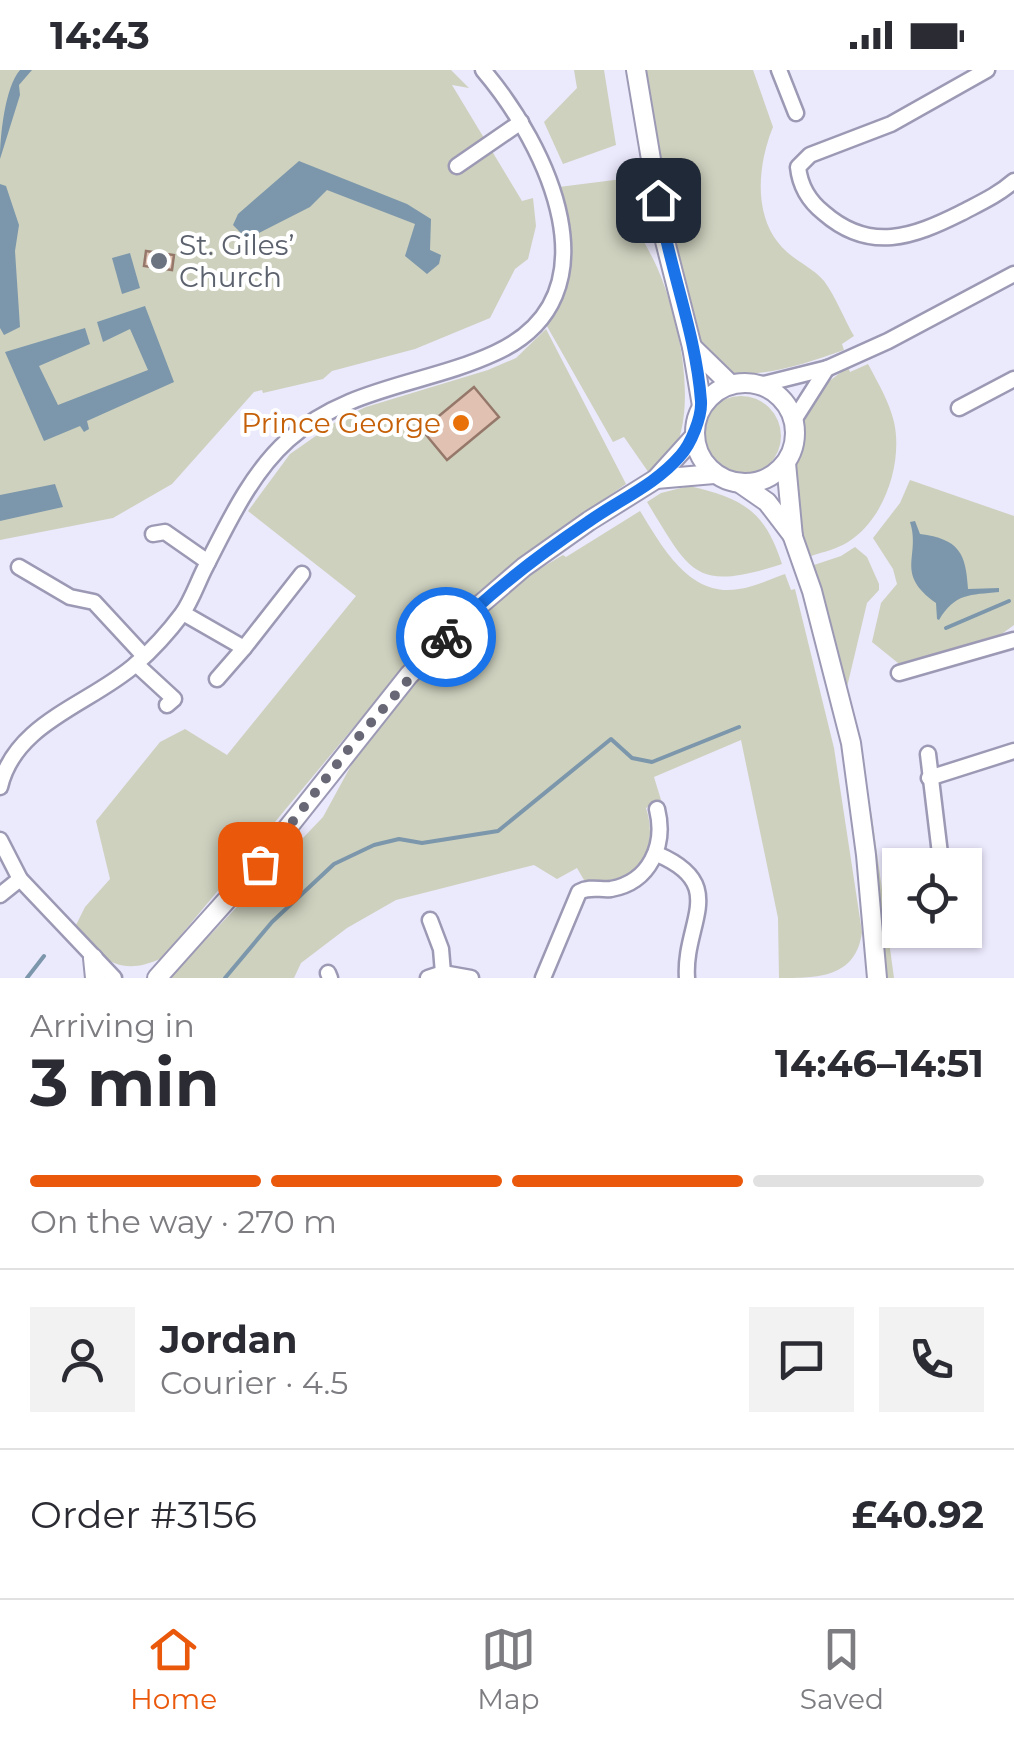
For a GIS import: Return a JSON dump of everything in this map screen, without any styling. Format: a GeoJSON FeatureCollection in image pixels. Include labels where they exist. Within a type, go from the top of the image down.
{"type":"FeatureCollection","features":[{"type":"Feature","properties":{"kind":"street"},"geometry":{"type":"LineString","coordinates":[[0,782],[25,740],[140,660],[183,613],[246,492],[288,440],[350,399],[491,356],[515,344],[538,321],[554,296],[564,265],[564,224],[553,187],[520,122],[483,70]]}},
{"type":"Feature","properties":{"kind":"street"},"geometry":{"type":"LineString","coordinates":[[157,978],[260,864],[410,675],[467,616],[524,567],[656,479],[694,437],[702,406],[692,347],[664,237],[636,70]]}},
{"type":"Feature","properties":{"kind":"street"},"geometry":{"type":"LineString","coordinates":[[779,70],[796,113]]}},
{"type":"Feature","properties":{"kind":"street"},"geometry":{"type":"LineString","coordinates":[[987,70],[890,124],[810,155],[798,167],[799,176],[816,206],[834,222],[886,238],[921,233],[998,194],[1014,181]]}},
{"type":"Feature","properties":{"kind":"street"},"geometry":{"type":"LineString","coordinates":[[458,166],[520,122]]}},
{"type":"Feature","properties":{"kind":"street"},"geometry":{"type":"LineString","coordinates":[[702,406],[730,384],[760,385],[828,368],[1014,274]]}},
{"type":"Feature","properties":{"kind":"street"},"geometry":{"type":"LineString","coordinates":[[692,347],[730,384]]}},
{"type":"Feature","properties":{"kind":"street"},"geometry":{"type":"LineString","coordinates":[[794,420],[828,368]]}},
{"type":"Feature","properties":{"kind":"street"},"geometry":{"type":"LineString","coordinates":[[958,408],[1014,380]]}},
{"type":"Feature","properties":{"kind":"street"},"geometry":{"type":"LineString","coordinates":[[741,484],[774,475],[786,463],[796,435],[787,405],[760,385]]}},
{"type":"Feature","properties":{"kind":"street"},"geometry":{"type":"LineString","coordinates":[[694,437],[704,464],[714,474],[741,484],[767,502],[794,537]]}},
{"type":"Feature","properties":{"kind":"street"},"geometry":{"type":"LineString","coordinates":[[786,463],[794,537],[851,743],[877,978]]}},
{"type":"Feature","properties":{"kind":"street"},"geometry":{"type":"LineString","coordinates":[[656,479],[714,474]]}},
{"type":"Feature","properties":{"kind":"street"},"geometry":{"type":"LineString","coordinates":[[152,534],[165,532],[208,562]]}},
{"type":"Feature","properties":{"kind":"street"},"geometry":{"type":"LineString","coordinates":[[18,567],[70,597],[94,602],[174,699],[167,706]]}},
{"type":"Feature","properties":{"kind":"street"},"geometry":{"type":"LineString","coordinates":[[217,679],[302,574]]}},
{"type":"Feature","properties":{"kind":"street"},"geometry":{"type":"LineString","coordinates":[[183,613],[244,648]]}},
{"type":"Feature","properties":{"kind":"street"},"geometry":{"type":"LineString","coordinates":[[899,673],[1014,640]]}},
{"type":"Feature","properties":{"kind":"street"},"geometry":{"type":"LineString","coordinates":[[929,778],[1014,752]]}},
{"type":"Feature","properties":{"kind":"street"},"geometry":{"type":"LineString","coordinates":[[928,754],[939,848]]}},
{"type":"Feature","properties":{"kind":"street"},"geometry":{"type":"LineString","coordinates":[[544,978],[579,892],[632,882],[647,870],[657,854],[660,822],[656,809]]}},
{"type":"Feature","properties":{"kind":"street"},"geometry":{"type":"LineString","coordinates":[[0,840],[20,879],[114,978]]}},
{"type":"Feature","properties":{"kind":"street"},"geometry":{"type":"LineString","coordinates":[[657,854],[689,874],[699,891],[699,908],[686,961],[687,978]]}},
{"type":"Feature","properties":{"kind":"street"},"geometry":{"type":"LineString","coordinates":[[0,895],[20,879]]}},
{"type":"Feature","properties":{"kind":"street"},"geometry":{"type":"LineString","coordinates":[[430,920],[441,948],[435,976],[470,978]]}},
{"type":"Feature","properties":{"kind":"street"},"geometry":{"type":"LineString","coordinates":[[94,958],[94,978]]}},
{"type":"Feature","properties":{"kind":"green space"},"geometry":{"type":"Polygon","coordinates":[[[0,70],[451,70],[469,88],[452,85],[522,201],[533,198],[536,226],[528,259],[515,269],[490,318],[415,349],[332,371],[323,379],[254,392],[172,484],[113,518],[0,540],[0,70]]]}},
{"type":"Feature","properties":{"kind":"green space"},"geometry":{"type":"Polygon","coordinates":[[[574,70],[604,70],[616,145],[563,164],[544,122],[577,88],[574,70]]]}},
{"type":"Feature","properties":{"kind":"green space"},"geometry":{"type":"Polygon","coordinates":[[[639,70],[753,70],[773,127],[761,176],[768,225],[787,252],[828,287],[854,336],[842,344],[844,350],[774,371],[729,374],[699,344],[682,289],[639,70]]]}},
{"type":"Feature","properties":{"kind":"green space"},"geometry":{"type":"Polygon","coordinates":[[[630,178],[636,222],[666,290],[678,332],[684,377],[679,439],[670,454],[649,473],[624,437],[613,442],[544,321],[558,285],[568,241],[559,187],[630,178]]]}},
{"type":"Feature","properties":{"kind":"green space"},"geometry":{"type":"Polygon","coordinates":[[[546,329],[626,484],[530,551],[474,596],[407,663],[162,958],[123,966],[103,957],[74,929],[85,907],[110,879],[96,821],[160,742],[185,729],[227,755],[356,596],[248,511],[290,454],[340,419],[516,358],[546,329]]]}},
{"type":"Feature","properties":{"kind":"green space"},"geometry":{"type":"Polygon","coordinates":[[[868,364],[894,422],[896,454],[888,488],[861,532],[844,544],[811,556],[791,501],[803,418],[816,391],[848,367],[850,372],[868,364]]]}},
{"type":"Feature","properties":{"kind":"green space"},"geometry":{"type":"Polygon","coordinates":[[[741,396],[756,399],[769,408],[778,421],[778,451],[769,464],[756,473],[741,476],[726,473],[713,464],[704,451],[701,436],[704,421],[713,408],[726,399],[741,396]]]}},
{"type":"Feature","properties":{"kind":"green space"},"geometry":{"type":"Polygon","coordinates":[[[910,480],[1014,516],[1014,625],[999,636],[903,667],[872,642],[881,603],[897,584],[893,569],[873,538],[900,503],[910,480]]]}},
{"type":"Feature","properties":{"kind":"green space"},"geometry":{"type":"Polygon","coordinates":[[[689,486],[724,496],[749,510],[768,531],[782,564],[713,576],[686,561],[647,502],[661,493],[689,486]]]}},
{"type":"Feature","properties":{"kind":"green space"},"geometry":{"type":"Polygon","coordinates":[[[640,511],[679,566],[706,586],[739,589],[785,574],[791,590],[795,589],[834,748],[862,932],[852,959],[821,976],[779,978],[778,918],[741,740],[654,777],[661,800],[646,808],[650,829],[647,851],[643,861],[627,875],[612,880],[584,880],[577,868],[557,879],[534,865],[396,900],[347,928],[301,963],[294,978],[169,978],[323,817],[366,738],[435,657],[526,577],[640,511]]]}},
{"type":"Feature","properties":{"kind":"green space"},"geometry":{"type":"Polygon","coordinates":[[[855,547],[867,557],[879,584],[879,590],[867,603],[847,687],[872,816],[882,890],[882,943],[873,863],[814,565],[855,547]]]}},
{"type":"Feature","properties":{"kind":"green space"},"geometry":{"type":"Polygon","coordinates":[[[883,948],[890,948],[894,978],[886,978],[883,948]]]}},
{"type":"Feature","properties":{"kind":"water"},"geometry":{"type":"Polygon","coordinates":[[[20,70],[32,70],[19,85],[20,95],[0,159],[7,100],[20,70]]]}},
{"type":"Feature","properties":{"kind":"water"},"geometry":{"type":"Polygon","coordinates":[[[299,161],[407,204],[431,219],[430,250],[441,255],[439,264],[427,274],[405,256],[415,224],[327,190],[310,207],[247,239],[233,225],[238,214],[299,161]]]}},
{"type":"Feature","properties":{"kind":"water"},"geometry":{"type":"Polygon","coordinates":[[[0,184],[6,186],[19,225],[15,251],[20,327],[4,335],[0,328],[0,184]]]}},
{"type":"Feature","properties":{"kind":"water"},"geometry":{"type":"Polygon","coordinates":[[[130,253],[140,288],[122,294],[112,258],[130,253]]]}},
{"type":"Feature","properties":{"kind":"water"},"geometry":{"type":"Polygon","coordinates":[[[145,306],[174,382],[87,421],[89,429],[84,432],[80,426],[44,441],[5,352],[85,328],[90,344],[39,366],[58,405],[148,370],[130,329],[103,342],[97,322],[145,306]]]}},
{"type":"Feature","properties":{"kind":"water"},"geometry":{"type":"Polygon","coordinates":[[[55,484],[63,507],[0,521],[0,495],[55,484]]]}},
{"type":"Feature","properties":{"kind":"water"},"geometry":{"type":"Polygon","coordinates":[[[915,521],[920,534],[944,540],[958,550],[968,589],[999,588],[999,592],[957,600],[937,619],[936,603],[923,592],[912,573],[910,522],[915,521]]]}},
{"type":"Feature","properties":{"kind":"building","name":"St. Giles’ Church"},"geometry":{"type":"Polygon","coordinates":[[[146,251],[174,255],[172,270],[144,266],[146,251]]]}},
{"type":"Feature","properties":{"kind":"building","name":"Prince George"},"geometry":{"type":"Polygon","coordinates":[[[474,387],[499,417],[447,460],[422,430],[474,387]]]}},
{"type":"Feature","properties":{"kind":"waterway"},"geometry":{"type":"LineString","coordinates":[[946,628],[1009,601]]}},
{"type":"Feature","properties":{"kind":"waterway"},"geometry":{"type":"LineString","coordinates":[[225,978],[272,922],[334,864],[374,845],[399,839],[422,843],[498,831],[611,739],[632,758],[652,762],[739,727]]}},
{"type":"Feature","properties":{"kind":"waterway"},"geometry":{"type":"LineString","coordinates":[[27,978],[44,956]]}},
{"type":"Feature","properties":{"kind":"way so far"},"geometry":{"type":"LineString","coordinates":[[260,864],[354,742],[446,637]]}},
{"type":"Feature","properties":{"kind":"place","name":"St. Giles’ Church"},"geometry":{"type":"Point","coordinates":[159,261]}},
{"type":"Feature","properties":{"kind":"place","name":"Prince George"},"geometry":{"type":"Point","coordinates":[461,423]}},
{"type":"Feature","properties":{"kind":"route"},"geometry":{"type":"LineString","coordinates":[[446,637],[524,567],[656,479],[694,437],[702,406],[658,200]]}}]}
